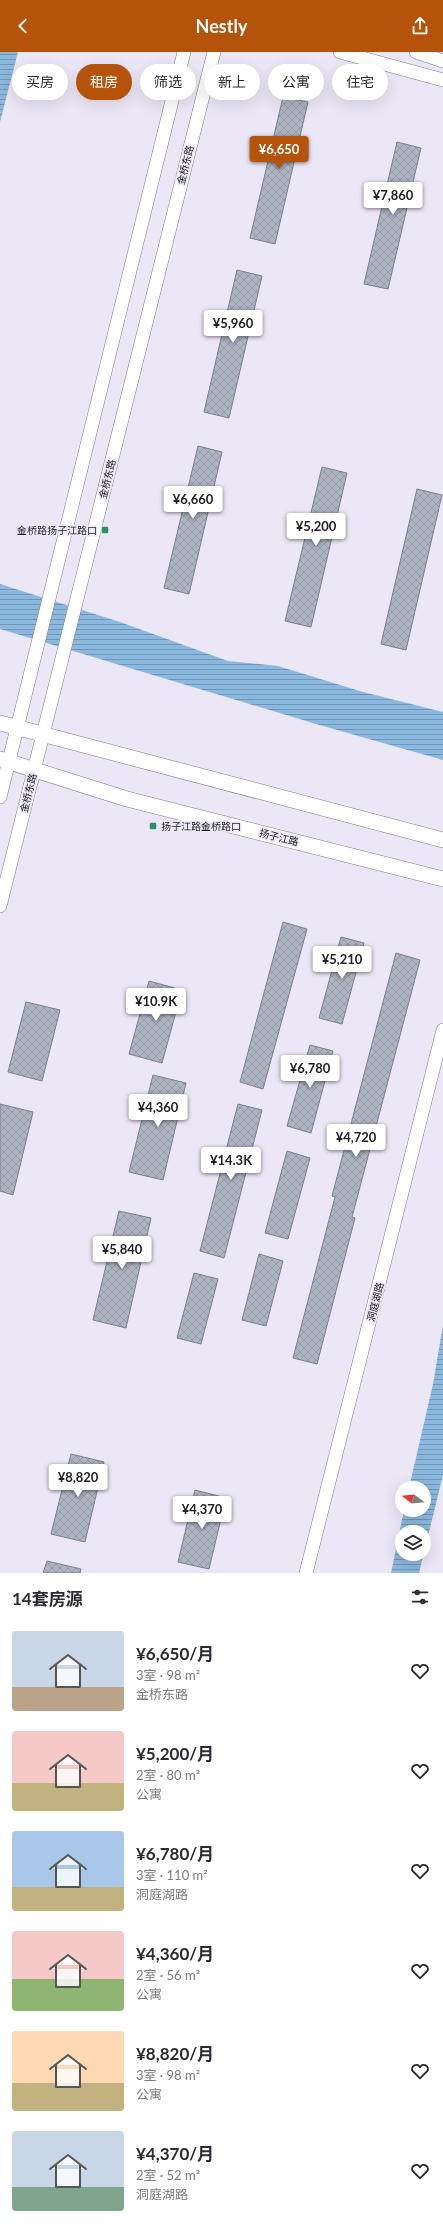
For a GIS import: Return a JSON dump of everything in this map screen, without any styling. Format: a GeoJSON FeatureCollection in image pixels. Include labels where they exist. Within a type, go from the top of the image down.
{"type":"FeatureCollection","features":[{"type":"Feature","properties":{"kind":"main road"},"geometry":{"type":"LineString","coordinates":[[0,723],[43,736],[443,840]]}},
{"type":"Feature","properties":{"kind":"main road","name":"扬子江路"},"geometry":{"type":"LineString","coordinates":[[4,760],[127,799],[443,879]]}},
{"type":"Feature","properties":{"kind":"street"},"geometry":{"type":"LineString","coordinates":[[0,797],[4,760],[16,728],[36,652],[184,52]]}},
{"type":"Feature","properties":{"kind":"street","name":"金桥东路"},"geometry":{"type":"LineString","coordinates":[[0,906],[214,52]]}},
{"type":"Feature","properties":{"kind":"street"},"geometry":{"type":"LineString","coordinates":[[340,52],[443,80]]}},
{"type":"Feature","properties":{"kind":"street"},"geometry":{"type":"LineString","coordinates":[[416,52],[443,61]]}},
{"type":"Feature","properties":{"kind":"street","name":"洞庭湖路"},"geometry":{"type":"LineString","coordinates":[[306,1573],[443,1030]]}},
{"type":"Feature","properties":{"kind":"water"},"geometry":{"type":"Polygon","coordinates":[[[0,52],[18,52],[15,64],[12,64],[12,75],[0,122],[0,52]]]}},
{"type":"Feature","properties":{"kind":"water"},"geometry":{"type":"Polygon","coordinates":[[[0,584],[120,622],[228,661],[278,666],[363,692],[443,712],[443,760],[316,724],[0,629],[0,584]]]}},
{"type":"Feature","properties":{"kind":"water"},"geometry":{"type":"Polygon","coordinates":[[[443,1325],[443,1475],[431,1525],[401,1525],[403,1517],[431,1517],[431,1481],[411,1481],[433,1384],[443,1325]]]}},
{"type":"Feature","properties":{"kind":"water"},"geometry":{"type":"Polygon","coordinates":[[[395,1554],[395,1561],[422,1561],[419,1573],[391,1573],[395,1554]]]}},
{"type":"Feature","properties":{"kind":"building"},"geometry":{"type":"Polygon","coordinates":[[[282,100],[298,100],[308,102],[275,244],[250,238],[282,100]]]}},
{"type":"Feature","properties":{"kind":"building"},"geometry":{"type":"Polygon","coordinates":[[[397,142],[421,148],[388,289],[364,284],[397,142]]]}},
{"type":"Feature","properties":{"kind":"building"},"geometry":{"type":"Polygon","coordinates":[[[237,270],[262,276],[229,418],[204,412],[237,270]]]}},
{"type":"Feature","properties":{"kind":"building"},"geometry":{"type":"Polygon","coordinates":[[[198,446],[222,452],[189,594],[164,588],[198,446]]]}},
{"type":"Feature","properties":{"kind":"building"},"geometry":{"type":"Polygon","coordinates":[[[322,467],[347,473],[311,627],[285,621],[322,467]]]}},
{"type":"Feature","properties":{"kind":"building"},"geometry":{"type":"Polygon","coordinates":[[[417,489],[442,495],[406,650],[381,644],[417,489]]]}},
{"type":"Feature","properties":{"kind":"building"},"geometry":{"type":"Polygon","coordinates":[[[283,922],[307,929],[263,1089],[240,1082],[283,922]]]}},
{"type":"Feature","properties":{"kind":"building"},"geometry":{"type":"Polygon","coordinates":[[[341,937],[364,943],[342,1024],[319,1018],[341,937]]]}},
{"type":"Feature","properties":{"kind":"building"},"geometry":{"type":"Polygon","coordinates":[[[396,953],[420,960],[352,1217],[355,1218],[317,1364],[293,1358],[335,1197],[332,1196],[396,953]]]}},
{"type":"Feature","properties":{"kind":"building"},"geometry":{"type":"Polygon","coordinates":[[[149,981],[182,990],[162,1063],[129,1054],[149,981]]]}},
{"type":"Feature","properties":{"kind":"building"},"geometry":{"type":"Polygon","coordinates":[[[26,1002],[60,1010],[42,1081],[8,1072],[26,1002]]]}},
{"type":"Feature","properties":{"kind":"building"},"geometry":{"type":"Polygon","coordinates":[[[310,1045],[333,1051],[311,1133],[287,1126],[310,1045]]]}},
{"type":"Feature","properties":{"kind":"building"},"geometry":{"type":"Polygon","coordinates":[[[153,1075],[186,1083],[163,1180],[129,1172],[153,1075]]]}},
{"type":"Feature","properties":{"kind":"building"},"geometry":{"type":"Polygon","coordinates":[[[0,1104],[33,1112],[13,1195],[0,1191],[0,1104]]]}},
{"type":"Feature","properties":{"kind":"building"},"geometry":{"type":"Polygon","coordinates":[[[238,1104],[262,1110],[224,1258],[200,1251],[238,1104]]]}},
{"type":"Feature","properties":{"kind":"building"},"geometry":{"type":"Polygon","coordinates":[[[287,1151],[310,1158],[288,1239],[265,1233],[287,1151]]]}},
{"type":"Feature","properties":{"kind":"building"},"geometry":{"type":"Polygon","coordinates":[[[119,1211],[151,1218],[126,1328],[93,1320],[119,1211]]]}},
{"type":"Feature","properties":{"kind":"building"},"geometry":{"type":"Polygon","coordinates":[[[259,1254],[283,1261],[266,1326],[242,1320],[259,1254]]]}},
{"type":"Feature","properties":{"kind":"building"},"geometry":{"type":"Polygon","coordinates":[[[194,1273],[218,1279],[201,1344],[177,1338],[194,1273]]]}},
{"type":"Feature","properties":{"kind":"building"},"geometry":{"type":"Polygon","coordinates":[[[71,1454],[104,1462],[85,1542],[51,1534],[71,1454]]]}},
{"type":"Feature","properties":{"kind":"building"},"geometry":{"type":"Polygon","coordinates":[[[195,1490],[226,1498],[209,1569],[178,1562],[195,1490]]]}},
{"type":"Feature","properties":{"kind":"building"},"geometry":{"type":"Polygon","coordinates":[[[47,1561],[81,1569],[80,1573],[43,1573],[47,1561]]]}},
{"type":"Feature","properties":{"kind":"place","name":"金桥路扬子江路口"},"geometry":{"type":"Point","coordinates":[105,530]}},
{"type":"Feature","properties":{"kind":"place","name":"扬子江路金桥路口"},"geometry":{"type":"Point","coordinates":[153,826]}}]}
